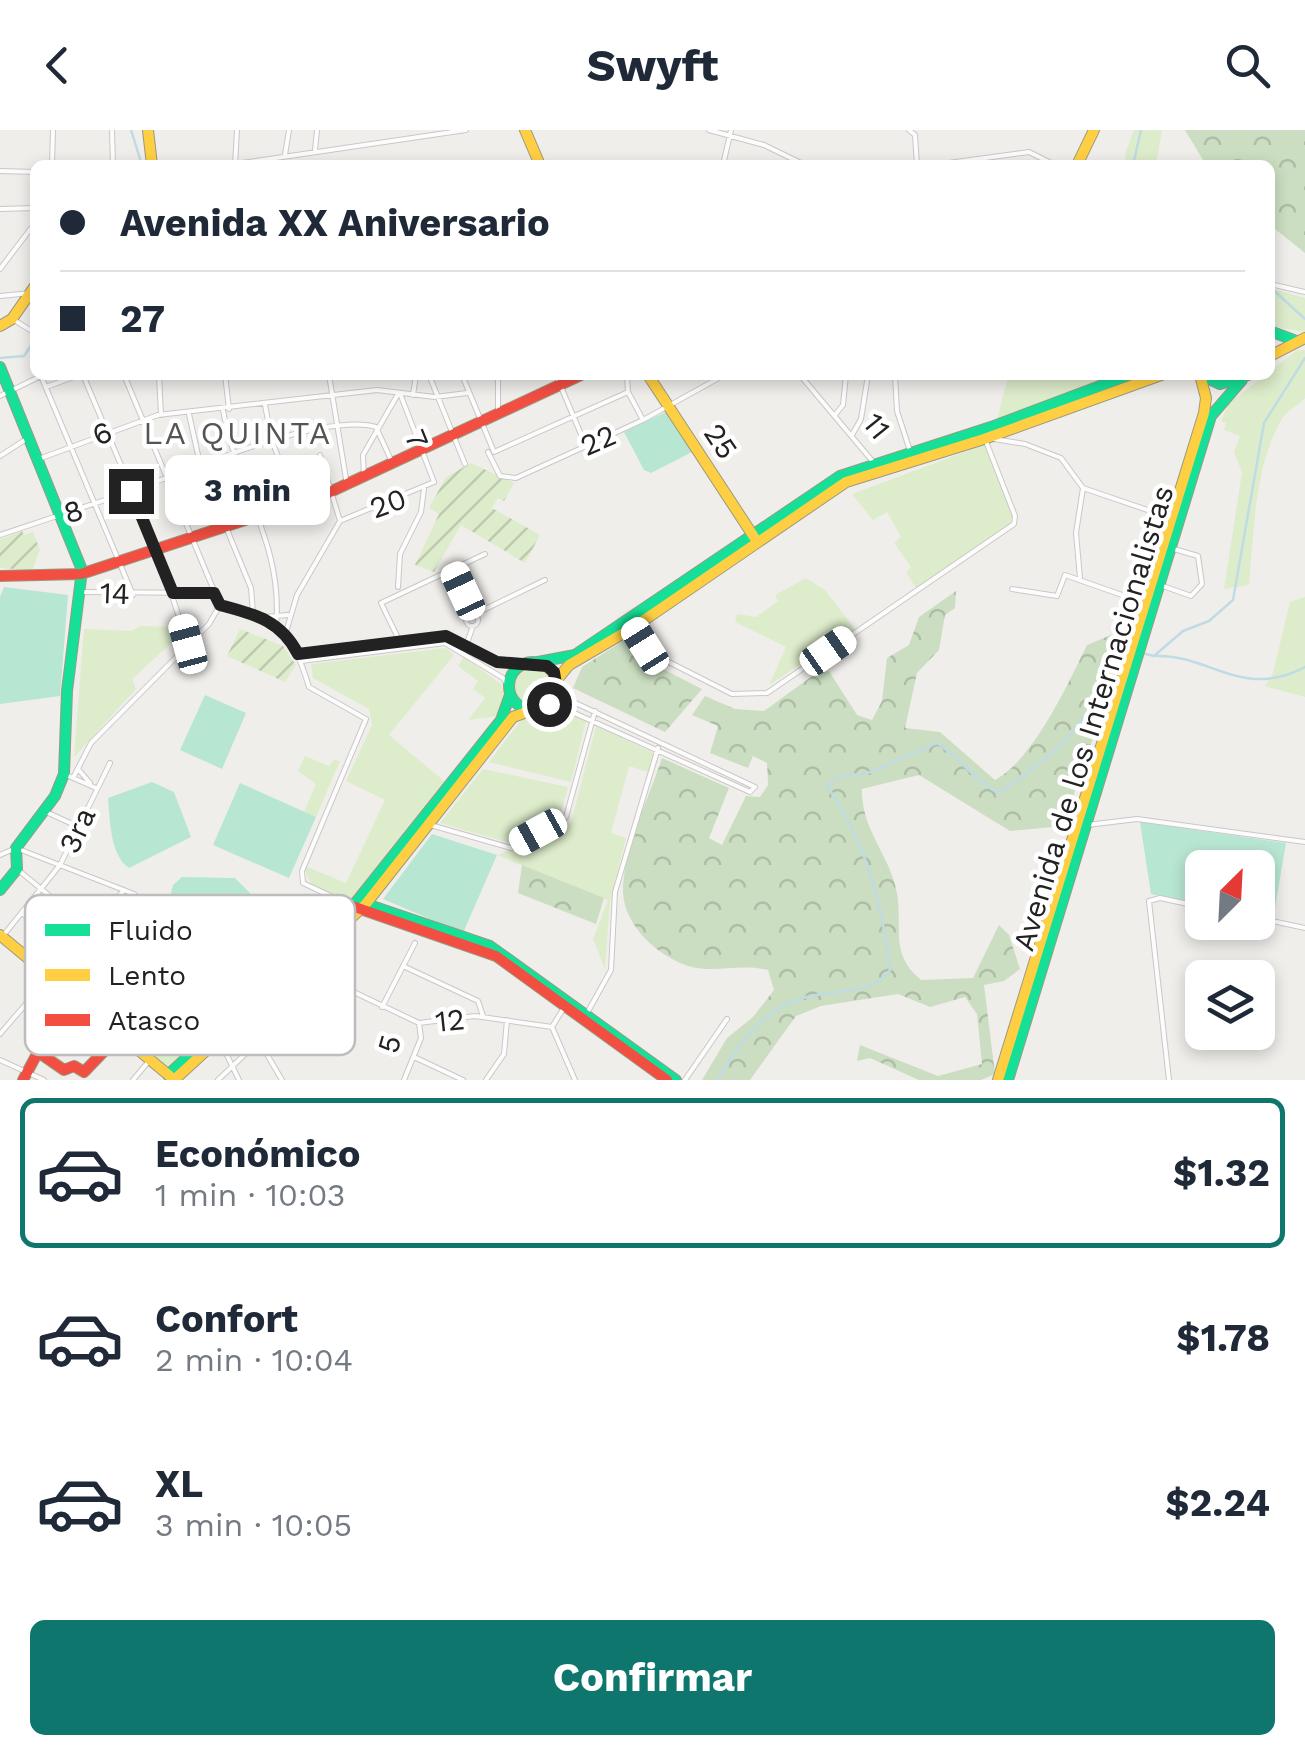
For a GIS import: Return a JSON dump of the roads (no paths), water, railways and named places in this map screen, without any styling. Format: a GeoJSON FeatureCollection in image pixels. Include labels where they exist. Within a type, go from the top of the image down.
{"type":"FeatureCollection","features":[{"type":"Feature","properties":{"kind":"main road"},"geometry":{"type":"LineString","coordinates":[[148,130],[151,160]]}},
{"type":"Feature","properties":{"kind":"main road"},"geometry":{"type":"LineString","coordinates":[[525,130],[538,160]]}},
{"type":"Feature","properties":{"kind":"main road"},"geometry":{"type":"LineString","coordinates":[[1080,160],[1094,130]]}},
{"type":"Feature","properties":{"kind":"main road"},"geometry":{"type":"LineString","coordinates":[[0,326],[12,318],[30,293]]}},
{"type":"Feature","properties":{"kind":"main road"},"geometry":{"type":"LineString","coordinates":[[1275,332],[1300,339]]}},
{"type":"Feature","properties":{"kind":"main road"},"geometry":{"type":"LineString","coordinates":[[1275,353],[1300,339]]}},
{"type":"Feature","properties":{"kind":"main road"},"geometry":{"type":"LineString","coordinates":[[0,367],[5,393],[60,516],[78,584],[68,776],[16,848],[17,869],[0,890]]}},
{"type":"Feature","properties":{"kind":"main road"},"geometry":{"type":"LineString","coordinates":[[0,576],[58,577],[78,584],[119,560],[330,492],[498,413],[558,380]]}},
{"type":"Feature","properties":{"kind":"main road","name":"25"},"geometry":{"type":"LineString","coordinates":[[651,380],[755,538]]}},
{"type":"Feature","properties":{"kind":"main road"},"geometry":{"type":"LineString","coordinates":[[424,823],[514,718],[549,704],[569,666],[840,476],[910,451],[979,436],[1116,380]]}},
{"type":"Feature","properties":{"kind":"main road"},"geometry":{"type":"LineString","coordinates":[[755,538],[846,482],[1145,380]]}},
{"type":"Feature","properties":{"kind":"main road","name":"Avenida de los Internacionalistas"},"geometry":{"type":"LineString","coordinates":[[1008,1080],[1204,413],[1206,398],[1201,380]]}},
{"type":"Feature","properties":{"kind":"main road","name":"Avenida de los Internacionalistas"},"geometry":{"type":"LineString","coordinates":[[1140,629],[1158,584],[1174,519],[1210,416],[1242,380]]}},
{"type":"Feature","properties":{"kind":"main road"},"geometry":{"type":"LineString","coordinates":[[355,909],[501,720],[512,672],[523,664],[576,655],[631,624]]}},
{"type":"Feature","properties":{"kind":"main road"},"geometry":{"type":"LineString","coordinates":[[538,662],[554,672],[557,686]]}},
{"type":"Feature","properties":{"kind":"main road"},"geometry":{"type":"LineString","coordinates":[[509,691],[522,708],[536,710]]}},
{"type":"Feature","properties":{"kind":"main road","name":"Avenida de los Internacionalistas"},"geometry":{"type":"LineString","coordinates":[[998,1080],[1082,826]]}},
{"type":"Feature","properties":{"kind":"main road"},"geometry":{"type":"LineString","coordinates":[[359,905],[490,946],[667,1080]]}},
{"type":"Feature","properties":{"kind":"main road"},"geometry":{"type":"LineString","coordinates":[[355,909],[359,905]]}},
{"type":"Feature","properties":{"kind":"main road"},"geometry":{"type":"LineString","coordinates":[[1,937],[25,962]]}},
{"type":"Feature","properties":{"kind":"main road"},"geometry":{"type":"LineString","coordinates":[[585,1017],[676,1080]]}},
{"type":"Feature","properties":{"kind":"main road"},"geometry":{"type":"LineString","coordinates":[[42,1055],[64,1070],[74,1066],[84,1072],[100,1055]]}},
{"type":"Feature","properties":{"kind":"main road"},"geometry":{"type":"LineString","coordinates":[[141,1055],[170,1079]]}},
{"type":"Feature","properties":{"kind":"main road"},"geometry":{"type":"LineString","coordinates":[[170,1079],[196,1055]]}},
{"type":"Feature","properties":{"kind":"main road"},"geometry":{"type":"LineString","coordinates":[[170,1079],[198,1055]]}},
{"type":"Feature","properties":{"kind":"street"},"geometry":{"type":"LineString","coordinates":[[52,130],[52,160]]}},
{"type":"Feature","properties":{"kind":"street"},"geometry":{"type":"LineString","coordinates":[[112,130],[114,160]]}},
{"type":"Feature","properties":{"kind":"street"},"geometry":{"type":"LineString","coordinates":[[235,160],[238,130]]}},
{"type":"Feature","properties":{"kind":"street"},"geometry":{"type":"LineString","coordinates":[[285,155],[289,130]]}},
{"type":"Feature","properties":{"kind":"street"},"geometry":{"type":"LineString","coordinates":[[315,151],[317,130]]}},
{"type":"Feature","properties":{"kind":"street"},"geometry":{"type":"LineString","coordinates":[[257,160],[406,133],[466,130]]}},
{"type":"Feature","properties":{"kind":"street"},"geometry":{"type":"LineString","coordinates":[[709,130],[769,147],[788,160]]}},
{"type":"Feature","properties":{"kind":"street"},"geometry":{"type":"LineString","coordinates":[[724,160],[732,130]]}},
{"type":"Feature","properties":{"kind":"street"},"geometry":{"type":"LineString","coordinates":[[909,130],[916,135],[917,160]]}},
{"type":"Feature","properties":{"kind":"street"},"geometry":{"type":"LineString","coordinates":[[971,160],[1029,152],[1045,160]]}},
{"type":"Feature","properties":{"kind":"street"},"geometry":{"type":"LineString","coordinates":[[0,171],[30,172]]}},
{"type":"Feature","properties":{"kind":"street"},"geometry":{"type":"LineString","coordinates":[[0,209],[30,208]]}},
{"type":"Feature","properties":{"kind":"street"},"geometry":{"type":"LineString","coordinates":[[0,268],[30,229]]}},
{"type":"Feature","properties":{"kind":"street"},"geometry":{"type":"LineString","coordinates":[[1275,285],[1305,292]]}},
{"type":"Feature","properties":{"kind":"street"},"geometry":{"type":"LineString","coordinates":[[0,296],[30,290]]}},
{"type":"Feature","properties":{"kind":"street"},"geometry":{"type":"LineString","coordinates":[[12,318],[30,330]]}},
{"type":"Feature","properties":{"kind":"street"},"geometry":{"type":"LineString","coordinates":[[5,393],[32,380]]}},
{"type":"Feature","properties":{"kind":"street"},"geometry":{"type":"LineString","coordinates":[[44,380],[133,594]]}},
{"type":"Feature","properties":{"kind":"street"},"geometry":{"type":"LineString","coordinates":[[46,387],[66,380]]}},
{"type":"Feature","properties":{"kind":"street"},"geometry":{"type":"LineString","coordinates":[[83,380],[156,548],[188,644]]}},
{"type":"Feature","properties":{"kind":"street"},"geometry":{"type":"LineString","coordinates":[[126,380],[220,605],[264,618],[276,626],[300,657],[308,686],[366,718],[302,870],[303,883],[327,895]]}},
{"type":"Feature","properties":{"kind":"street"},"geometry":{"type":"LineString","coordinates":[[159,380],[161,414]]}},
{"type":"Feature","properties":{"kind":"street"},"geometry":{"type":"LineString","coordinates":[[225,380],[234,452],[260,514],[280,599],[276,626]]}},
{"type":"Feature","properties":{"kind":"street"},"geometry":{"type":"LineString","coordinates":[[329,380],[346,485]]}},
{"type":"Feature","properties":{"kind":"street","name":"7"},"geometry":{"type":"LineString","coordinates":[[412,396],[415,380]]}},
{"type":"Feature","properties":{"kind":"street"},"geometry":{"type":"LineString","coordinates":[[430,380],[465,464]]}},
{"type":"Feature","properties":{"kind":"street"},"geometry":{"type":"LineString","coordinates":[[463,380],[491,452],[628,392]]}},
{"type":"Feature","properties":{"kind":"street"},"geometry":{"type":"LineString","coordinates":[[498,380],[498,413]]}},
{"type":"Feature","properties":{"kind":"street"},"geometry":{"type":"LineString","coordinates":[[558,380],[582,439],[592,443]]}},
{"type":"Feature","properties":{"kind":"street"},"geometry":{"type":"LineString","coordinates":[[627,380],[628,392],[643,420]]}},
{"type":"Feature","properties":{"kind":"street","name":"22"},"geometry":{"type":"LineString","coordinates":[[491,452],[500,476],[510,479],[643,420],[715,380]]}},
{"type":"Feature","properties":{"kind":"street","name":"11"},"geometry":{"type":"LineString","coordinates":[[804,380],[875,464]]}},
{"type":"Feature","properties":{"kind":"street"},"geometry":{"type":"LineString","coordinates":[[835,414],[844,404],[846,380]]}},
{"type":"Feature","properties":{"kind":"street"},"geometry":{"type":"LineString","coordinates":[[852,435],[862,418],[867,380]]}},
{"type":"Feature","properties":{"kind":"street"},"geometry":{"type":"LineString","coordinates":[[895,380],[896,410],[910,451]]}},
{"type":"Feature","properties":{"kind":"street","name":"6"},"geometry":{"type":"LineString","coordinates":[[36,460],[140,418],[161,414],[377,390],[435,398],[467,392]]}},
{"type":"Feature","properties":{"kind":"street"},"geometry":{"type":"LineString","coordinates":[[364,477],[361,460],[399,394]]}},
{"type":"Feature","properties":{"kind":"street","name":"7"},"geometry":{"type":"LineString","coordinates":[[399,394],[434,482]]}},
{"type":"Feature","properties":{"kind":"street"},"geometry":{"type":"LineString","coordinates":[[265,405],[272,441],[296,503]]}},
{"type":"Feature","properties":{"kind":"street"},"geometry":{"type":"LineString","coordinates":[[188,413],[200,464],[250,588],[253,614]]}},
{"type":"Feature","properties":{"kind":"street"},"geometry":{"type":"LineString","coordinates":[[377,428],[393,464]]}},
{"type":"Feature","properties":{"kind":"street","name":"8"},"geometry":{"type":"LineString","coordinates":[[0,534],[272,441],[335,429],[377,428]]}},
{"type":"Feature","properties":{"kind":"street"},"geometry":{"type":"LineString","coordinates":[[979,436],[1010,440],[1061,458],[1083,488],[1174,519]]}},
{"type":"Feature","properties":{"kind":"street"},"geometry":{"type":"LineString","coordinates":[[631,624],[653,654],[732,694],[767,693],[1014,524],[1016,516],[979,436]]}},
{"type":"Feature","properties":{"kind":"street"},"geometry":{"type":"LineString","coordinates":[[0,456],[28,438]]}},
{"type":"Feature","properties":{"kind":"street"},"geometry":{"type":"LineString","coordinates":[[286,635],[288,615],[340,521],[320,454]]}},
{"type":"Feature","properties":{"kind":"street","name":"20"},"geometry":{"type":"LineString","coordinates":[[340,521],[434,482]]}},
{"type":"Feature","properties":{"kind":"street"},"geometry":{"type":"LineString","coordinates":[[1080,579],[1076,533],[1083,488]]}},
{"type":"Feature","properties":{"kind":"street"},"geometry":{"type":"LineString","coordinates":[[398,587],[400,554],[421,512],[424,489]]}},
{"type":"Feature","properties":{"kind":"street"},"geometry":{"type":"LineString","coordinates":[[1158,584],[1192,596],[1202,584],[1198,556],[1169,548]]}},
{"type":"Feature","properties":{"kind":"street"},"geometry":{"type":"LineString","coordinates":[[398,640],[381,603],[486,554]]}},
{"type":"Feature","properties":{"kind":"street"},"geometry":{"type":"LineString","coordinates":[[453,568],[478,621],[463,654]]}},
{"type":"Feature","properties":{"kind":"street"},"geometry":{"type":"LineString","coordinates":[[1012,589],[1057,596],[1064,575],[1122,595]]}},
{"type":"Feature","properties":{"kind":"street"},"geometry":{"type":"LineString","coordinates":[[473,626],[466,620],[474,614],[545,580]]}},
{"type":"Feature","properties":{"kind":"street","name":"14"},"geometry":{"type":"LineString","coordinates":[[78,584],[133,594],[214,593]]}},
{"type":"Feature","properties":{"kind":"street"},"geometry":{"type":"LineString","coordinates":[[68,776],[78,769],[92,743],[209,624],[220,605]]}},
{"type":"Feature","properties":{"kind":"street"},"geometry":{"type":"LineString","coordinates":[[264,618],[288,615]]}},
{"type":"Feature","properties":{"kind":"street"},"geometry":{"type":"LineString","coordinates":[[300,657],[446,636],[497,662],[523,664]]}},
{"type":"Feature","properties":{"kind":"street"},"geometry":{"type":"LineString","coordinates":[[300,657],[434,643],[463,654],[504,678],[509,691]]}},
{"type":"Feature","properties":{"kind":"street"},"geometry":{"type":"LineString","coordinates":[[536,710],[563,708],[750,792],[755,786],[567,699],[557,686]]}},
{"type":"Feature","properties":{"kind":"street"},"geometry":{"type":"LineString","coordinates":[[424,823],[511,848],[566,817],[596,710]]}},
{"type":"Feature","properties":{"kind":"street"},"geometry":{"type":"LineString","coordinates":[[585,1017],[611,970],[615,892],[660,740]]}},
{"type":"Feature","properties":{"kind":"street","name":"3ra"},"geometry":{"type":"LineString","coordinates":[[37,895],[60,865],[95,787],[110,764]]}},
{"type":"Feature","properties":{"kind":"street"},"geometry":{"type":"LineString","coordinates":[[78,769],[95,787]]}},
{"type":"Feature","properties":{"kind":"street"},"geometry":{"type":"LineString","coordinates":[[68,776],[95,787]]}},
{"type":"Feature","properties":{"kind":"street"},"geometry":{"type":"LineString","coordinates":[[44,810],[79,827]]}},
{"type":"Feature","properties":{"kind":"street"},"geometry":{"type":"LineString","coordinates":[[1082,826],[1137,819],[1305,842]]}},
{"type":"Feature","properties":{"kind":"street"},"geometry":{"type":"LineString","coordinates":[[0,855],[16,848],[131,895]]}},
{"type":"Feature","properties":{"kind":"street"},"geometry":{"type":"LineString","coordinates":[[17,869],[47,895]]}},
{"type":"Feature","properties":{"kind":"street"},"geometry":{"type":"LineString","coordinates":[[120,895],[124,890]]}},
{"type":"Feature","properties":{"kind":"street"},"geometry":{"type":"LineString","coordinates":[[1169,1080],[1149,901],[1160,898],[1185,903]]}},
{"type":"Feature","properties":{"kind":"street"},"geometry":{"type":"LineString","coordinates":[[355,904],[359,905]]}},
{"type":"Feature","properties":{"kind":"street","name":"3ra"},"geometry":{"type":"LineString","coordinates":[[1,937],[25,909]]}},
{"type":"Feature","properties":{"kind":"street"},"geometry":{"type":"LineString","coordinates":[[1275,922],[1305,928]]}},
{"type":"Feature","properties":{"kind":"street"},"geometry":{"type":"LineString","coordinates":[[382,1007],[415,943]]}},
{"type":"Feature","properties":{"kind":"street"},"geometry":{"type":"LineString","coordinates":[[403,966],[478,1000],[482,1017]]}},
{"type":"Feature","properties":{"kind":"street","name":"12"},"geometry":{"type":"LineString","coordinates":[[355,994],[419,1022],[482,1017],[552,1027]]}},
{"type":"Feature","properties":{"kind":"street"},"geometry":{"type":"LineString","coordinates":[[0,1034],[25,1003]]}},
{"type":"Feature","properties":{"kind":"street"},"geometry":{"type":"LineString","coordinates":[[567,1003],[552,1027],[575,1080]]}},
{"type":"Feature","properties":{"kind":"street"},"geometry":{"type":"LineString","coordinates":[[0,1015],[9,1022]]}},
{"type":"Feature","properties":{"kind":"street"},"geometry":{"type":"LineString","coordinates":[[685,1080],[727,1019]]}},
{"type":"Feature","properties":{"kind":"street"},"geometry":{"type":"LineString","coordinates":[[486,1080],[504,1054],[507,1020]]}},
{"type":"Feature","properties":{"kind":"street","name":"5"},"geometry":{"type":"LineString","coordinates":[[404,1080],[421,1038],[419,1022]]}},
{"type":"Feature","properties":{"kind":"street"},"geometry":{"type":"LineString","coordinates":[[226,1055],[238,1080]]}},
{"type":"Feature","properties":{"kind":"street"},"geometry":{"type":"LineString","coordinates":[[218,1080],[241,1055]]}},
{"type":"Feature","properties":{"kind":"street"},"geometry":{"type":"LineString","coordinates":[[269,1055],[282,1080]]}},
{"type":"Feature","properties":{"kind":"street"},"geometry":{"type":"LineString","coordinates":[[414,1057],[463,1080]]}},
{"type":"Feature","properties":{"kind":"street"},"geometry":{"type":"LineString","coordinates":[[0,1060],[24,1076],[44,1080]]}},
{"type":"Feature","properties":{"kind":"street"},"geometry":{"type":"LineString","coordinates":[[133,1080],[150,1060]]}},
{"type":"Feature","properties":{"kind":"waterway"},"geometry":{"type":"LineString","coordinates":[[131,130],[140,160]]}},
{"type":"Feature","properties":{"kind":"waterway"},"geometry":{"type":"LineString","coordinates":[[1134,160],[1141,130]]}},
{"type":"Feature","properties":{"kind":"waterway"},"geometry":{"type":"LineString","coordinates":[[1275,292],[1305,319]]}},
{"type":"Feature","properties":{"kind":"waterway"},"geometry":{"type":"LineString","coordinates":[[0,358],[24,356],[30,347]]}},
{"type":"Feature","properties":{"kind":"waterway"},"geometry":{"type":"LineString","coordinates":[[1142,653],[1154,656],[1183,631],[1209,621],[1233,600],[1264,423],[1305,358]]}},
{"type":"Feature","properties":{"kind":"waterway"},"geometry":{"type":"LineString","coordinates":[[718,1080],[750,1034],[782,1007],[806,997],[871,985],[890,970],[870,874],[852,829],[827,786],[838,777],[871,772],[937,743],[998,793],[1067,739],[1088,711],[1110,663],[1124,650]]}},
{"type":"Feature","properties":{"kind":"waterway"},"geometry":{"type":"LineString","coordinates":[[1157,656],[1194,662],[1245,678],[1283,676],[1305,667]]}},
{"type":"Feature","properties":{"kind":"district","name":"LA QUINTA"},"geometry":{"type":"Point","coordinates":[238,433]}}]}
